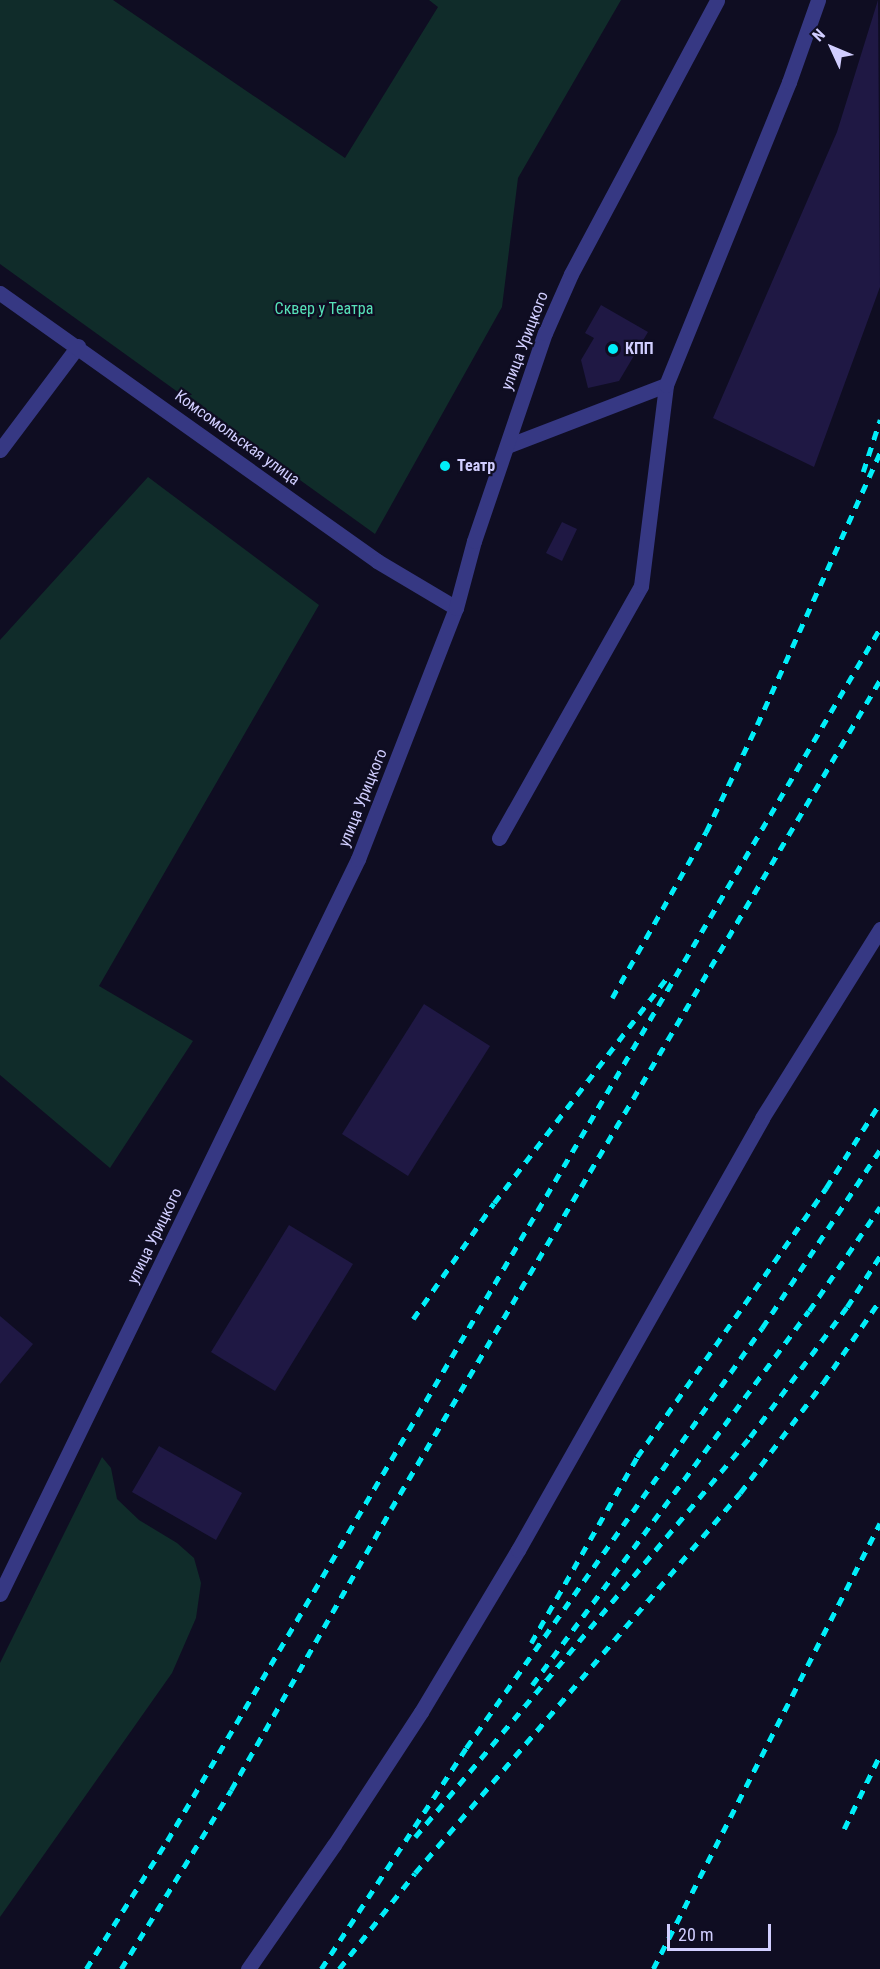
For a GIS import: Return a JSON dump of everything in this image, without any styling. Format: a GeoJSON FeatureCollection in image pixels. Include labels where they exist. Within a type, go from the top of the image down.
{"type":"FeatureCollection","features":[{"type":"Feature","properties":{"kind":"street","name":"улица Урицкого"},"geometry":{"type":"LineString","coordinates":[[0,1594],[358,860],[456,608],[474,541],[545,333],[571,274],[717,0]]}},
{"type":"Feature","properties":{"kind":"street"},"geometry":{"type":"LineString","coordinates":[[499,838],[641,586],[666,385],[789,82],[818,0]]}},
{"type":"Feature","properties":{"kind":"street","name":"Комсомольская улица"},"geometry":{"type":"LineString","coordinates":[[0,293],[78,346],[377,561],[456,608]]}},
{"type":"Feature","properties":{"kind":"street"},"geometry":{"type":"LineString","coordinates":[[0,450],[78,346]]}},
{"type":"Feature","properties":{"kind":"street"},"geometry":{"type":"LineString","coordinates":[[507,446],[666,385]]}},
{"type":"Feature","properties":{"kind":"street"},"geometry":{"type":"LineString","coordinates":[[248,1969],[334,1845],[421,1712],[518,1550],[762,1118],[880,930]]}},
{"type":"Feature","properties":{"kind":"green space","name":"Сквер у Театра"},"geometry":{"type":"Polygon","coordinates":[[[0,0],[113,0],[345,158],[438,7],[429,0],[621,0],[518,178],[502,307],[375,534],[0,264],[0,0]]]}},
{"type":"Feature","properties":{"kind":"green space"},"geometry":{"type":"Polygon","coordinates":[[[148,477],[319,605],[99,986],[193,1041],[110,1168],[0,1075],[0,640],[148,477]]]}},
{"type":"Feature","properties":{"kind":"green space"},"geometry":{"type":"Polygon","coordinates":[[[102,1457],[111,1468],[117,1499],[139,1520],[177,1543],[194,1558],[201,1583],[196,1618],[172,1673],[0,1917],[0,1663],[102,1457]]]}},
{"type":"Feature","properties":{"kind":"building"},"geometry":{"type":"Polygon","coordinates":[[[878,0],[880,287],[814,467],[713,418],[837,132],[878,0]]]}},
{"type":"Feature","properties":{"kind":"building","name":"КПП"},"geometry":{"type":"Polygon","coordinates":[[[601,305],[648,332],[619,381],[588,388],[581,360],[594,338],[585,333],[601,305]]]}},
{"type":"Feature","properties":{"kind":"building"},"geometry":{"type":"Polygon","coordinates":[[[562,522],[577,529],[562,561],[546,553],[562,522]]]}},
{"type":"Feature","properties":{"kind":"building"},"geometry":{"type":"Polygon","coordinates":[[[424,1004],[490,1046],[408,1176],[342,1134],[424,1004]]]}},
{"type":"Feature","properties":{"kind":"building"},"geometry":{"type":"Polygon","coordinates":[[[289,1225],[353,1264],[275,1391],[211,1352],[289,1225]]]}},
{"type":"Feature","properties":{"kind":"building"},"geometry":{"type":"Polygon","coordinates":[[[0,1316],[33,1344],[0,1384],[0,1316]]]}},
{"type":"Feature","properties":{"kind":"building"},"geometry":{"type":"Polygon","coordinates":[[[159,1446],[242,1493],[216,1540],[132,1492],[159,1446]]]}},
{"type":"Feature","properties":{"kind":"railway"},"geometry":{"type":"LineString","coordinates":[[863,472],[880,420]]}},
{"type":"Feature","properties":{"kind":"railway"},"geometry":{"type":"LineString","coordinates":[[612,998],[706,832],[880,453]]}},
{"type":"Feature","properties":{"kind":"railway"},"geometry":{"type":"LineString","coordinates":[[86,1969],[167,1841],[880,628]]}},
{"type":"Feature","properties":{"kind":"railway"},"geometry":{"type":"LineString","coordinates":[[121,1969],[231,1790],[391,1509],[880,680]]}},
{"type":"Feature","properties":{"kind":"railway"},"geometry":{"type":"LineString","coordinates":[[413,1319],[494,1203],[669,975]]}},
{"type":"Feature","properties":{"kind":"railway"},"geometry":{"type":"LineString","coordinates":[[531,1643],[637,1457],[826,1188],[880,1103]]}},
{"type":"Feature","properties":{"kind":"railway"},"geometry":{"type":"LineString","coordinates":[[321,1969],[466,1748],[762,1328],[880,1150]]}},
{"type":"Feature","properties":{"kind":"railway"},"geometry":{"type":"LineString","coordinates":[[532,1685],[809,1311],[880,1207]]}},
{"type":"Feature","properties":{"kind":"railway"},"geometry":{"type":"LineString","coordinates":[[415,1837],[750,1437],[847,1307],[880,1256]]}},
{"type":"Feature","properties":{"kind":"railway"},"geometry":{"type":"LineString","coordinates":[[339,1969],[415,1873],[740,1493],[823,1383],[880,1300]]}},
{"type":"Feature","properties":{"kind":"railway"},"geometry":{"type":"LineString","coordinates":[[653,1969],[880,1523]]}},
{"type":"Feature","properties":{"kind":"railway"},"geometry":{"type":"LineString","coordinates":[[844,1829],[880,1755]]}},
{"type":"Feature","properties":{"kind":"place","name":"КПП"},"geometry":{"type":"Point","coordinates":[613,349]}},
{"type":"Feature","properties":{"kind":"place","name":"Театр"},"geometry":{"type":"Point","coordinates":[445,466]}}]}
